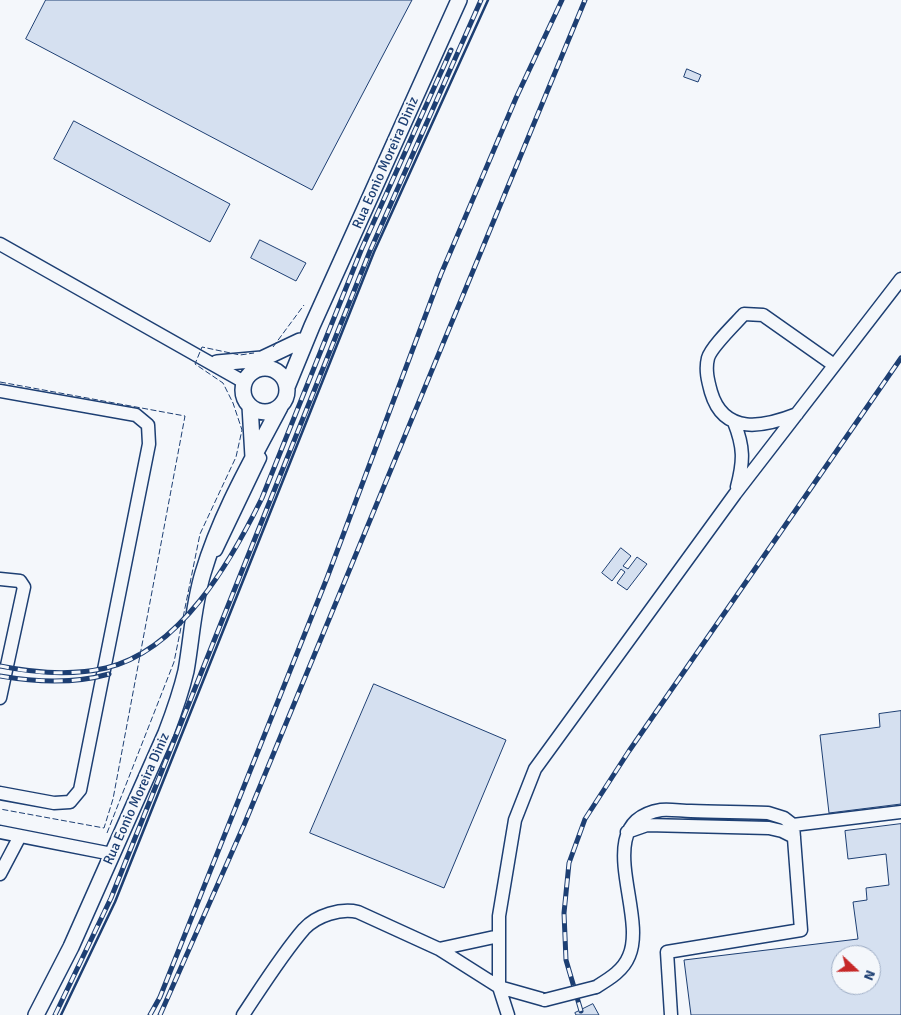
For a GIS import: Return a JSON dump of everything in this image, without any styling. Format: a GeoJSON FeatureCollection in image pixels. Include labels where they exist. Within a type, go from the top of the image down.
{"type":"FeatureCollection","features":[{"type":"Feature","properties":{"kind":"main road","name":"Rua Eonio Moreira Diniz"},"geometry":{"type":"LineString","coordinates":[[36,1015],[71,947],[166,733],[186,670],[192,618],[203,572],[220,526],[284,397],[312,326],[459,0]]}},
{"type":"Feature","properties":{"kind":"main road","name":"Rua Eonio Moreira Diniz"},"geometry":{"type":"LineString","coordinates":[[266,367],[290,356],[312,326]]}},
{"type":"Feature","properties":{"kind":"main road"},"geometry":{"type":"LineString","coordinates":[[217,363],[262,359],[300,341]]}},
{"type":"Feature","properties":{"kind":"main road"},"geometry":{"type":"LineString","coordinates":[[266,367],[280,373],[284,377],[284,397],[270,412],[259,412],[244,399],[242,390],[246,378],[256,368],[266,367]]}},
{"type":"Feature","properties":{"kind":"main road","name":"Rua Eonio Moreira Diniz"},"geometry":{"type":"LineString","coordinates":[[250,406],[253,459]]}},
{"type":"Feature","properties":{"kind":"street"},"geometry":{"type":"LineString","coordinates":[[0,244],[197,355],[246,378]]}},
{"type":"Feature","properties":{"kind":"street"},"geometry":{"type":"LineString","coordinates":[[508,1015],[498,987],[499,916],[515,820],[535,769],[735,494],[901,279]]}},
{"type":"Feature","properties":{"kind":"street"},"geometry":{"type":"LineString","coordinates":[[735,494],[744,457],[740,437],[734,422],[716,406],[707,376],[708,356],[744,314],[763,315],[834,365]]}},
{"type":"Feature","properties":{"kind":"street"},"geometry":{"type":"LineString","coordinates":[[197,355],[246,378]]}},
{"type":"Feature","properties":{"kind":"street"},"geometry":{"type":"LineString","coordinates":[[0,390],[136,415],[148,425],[149,444],[80,790],[70,802],[54,803],[0,793]]}},
{"type":"Feature","properties":{"kind":"street","name":"Rua Eonio Moreira Diniz"},"geometry":{"type":"LineString","coordinates":[[203,572],[227,531],[284,397]]}},
{"type":"Feature","properties":{"kind":"street"},"geometry":{"type":"LineString","coordinates":[[734,422],[770,424],[797,413]]}},
{"type":"Feature","properties":{"kind":"street"},"geometry":{"type":"LineString","coordinates":[[0,579],[20,581],[24,586],[0,698]]}},
{"type":"Feature","properties":{"kind":"street"},"geometry":{"type":"LineString","coordinates":[[243,1015],[306,928],[328,915],[345,909],[358,912],[439,950],[498,987],[545,1000],[596,987],[614,976],[630,955],[633,935],[624,856],[627,832],[634,820],[661,810],[768,813],[784,818],[794,831],[801,930],[667,952],[671,1015]]}},
{"type":"Feature","properties":{"kind":"street"},"geometry":{"type":"LineString","coordinates":[[794,831],[901,812]]}},
{"type":"Feature","properties":{"kind":"street"},"geometry":{"type":"LineString","coordinates":[[0,832],[112,854]]}},
{"type":"Feature","properties":{"kind":"street"},"geometry":{"type":"LineString","coordinates":[[0,874],[20,836]]}},
{"type":"Feature","properties":{"kind":"street"},"geometry":{"type":"LineString","coordinates":[[439,950],[499,936]]}},
{"type":"Feature","properties":{"kind":"building"},"geometry":{"type":"Polygon","coordinates":[[[46,0],[412,0],[312,190],[26,39],[46,0]]]}},
{"type":"Feature","properties":{"kind":"building"},"geometry":{"type":"Polygon","coordinates":[[[687,69],[701,75],[698,82],[684,77],[687,69]]]}},
{"type":"Feature","properties":{"kind":"building"},"geometry":{"type":"Polygon","coordinates":[[[74,121],[230,204],[210,242],[54,159],[74,121]]]}},
{"type":"Feature","properties":{"kind":"building"},"geometry":{"type":"Polygon","coordinates":[[[260,240],[306,263],[296,281],[251,258],[260,240]]]}},
{"type":"Feature","properties":{"kind":"building"},"geometry":{"type":"Polygon","coordinates":[[[621,548],[631,556],[623,566],[628,569],[637,557],[647,564],[627,590],[617,583],[625,572],[621,569],[612,581],[602,573],[621,548]]]}},
{"type":"Feature","properties":{"kind":"building"},"geometry":{"type":"Polygon","coordinates":[[[374,684],[506,740],[444,888],[310,833],[374,684]]]}},
{"type":"Feature","properties":{"kind":"building"},"geometry":{"type":"Polygon","coordinates":[[[901,711],[901,804],[829,813],[820,735],[880,727],[879,714],[901,711]]]}},
{"type":"Feature","properties":{"kind":"building"},"geometry":{"type":"Polygon","coordinates":[[[901,824],[901,1015],[691,1015],[684,960],[858,939],[853,902],[867,900],[866,888],[889,885],[886,854],[848,859],[845,831],[901,824]]]}},
{"type":"Feature","properties":{"kind":"building"},"geometry":{"type":"Polygon","coordinates":[[[593,1004],[599,1015],[576,1015],[575,1013],[593,1004]]]}},
{"type":"Feature","properties":{"kind":"railway"},"geometry":{"type":"LineString","coordinates":[[55,1015],[111,898],[370,251],[481,0]]}},
{"type":"Feature","properties":{"kind":"railway"},"geometry":{"type":"LineString","coordinates":[[150,1015],[160,997],[327,578],[441,274],[516,98],[562,0]]}},
{"type":"Feature","properties":{"kind":"railway"},"geometry":{"type":"LineString","coordinates":[[160,1015],[244,825],[585,0]]}},
{"type":"Feature","properties":{"kind":"railway"},"geometry":{"type":"LineString","coordinates":[[0,666],[66,673],[106,668],[133,658],[158,643],[180,623],[219,575],[262,498],[362,248],[451,50]]}},
{"type":"Feature","properties":{"kind":"railway"},"geometry":{"type":"LineString","coordinates":[[581,1011],[566,960],[564,913],[569,863],[585,819],[629,751],[901,358]]}},
{"type":"Feature","properties":{"kind":"railway"},"geometry":{"type":"LineString","coordinates":[[0,676],[27,680],[68,681],[109,674]]}},
{"type":"Feature","properties":{"kind":"fence"},"geometry":{"type":"LineString","coordinates":[[273,347],[304,305]]}},
{"type":"Feature","properties":{"kind":"fence"},"geometry":{"type":"LineString","coordinates":[[107,833],[174,662],[200,534],[236,457],[242,430],[233,403],[223,383],[195,364],[202,347],[240,355],[254,353]]}},
{"type":"Feature","properties":{"kind":"fence"},"geometry":{"type":"LineString","coordinates":[[0,382],[185,416],[113,799],[104,828],[0,809]]}},
{"type":"Feature","properties":{"kind":"wall"},"geometry":{"type":"LineString","coordinates":[[61,1015],[115,902],[374,252],[488,0]]}}]}
